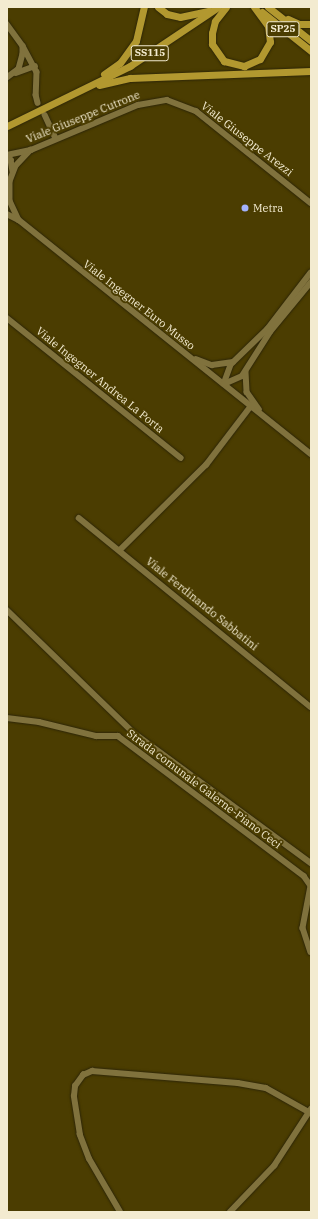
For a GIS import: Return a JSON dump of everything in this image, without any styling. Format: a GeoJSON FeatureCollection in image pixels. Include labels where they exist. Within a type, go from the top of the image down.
{"type":"FeatureCollection","features":[{"type":"Feature","properties":{"kind":"main road"},"geometry":{"type":"LineString","coordinates":[[80,91],[120,63],[136,41],[144,7]]}},
{"type":"Feature","properties":{"kind":"main road"},"geometry":{"type":"LineString","coordinates":[[158,7],[167,14],[180,17],[217,8]]}},
{"type":"Feature","properties":{"kind":"main road"},"geometry":{"type":"LineString","coordinates":[[226,7],[213,28],[212,44],[224,61],[244,66],[260,59],[270,42],[268,26],[255,7]]}},
{"type":"Feature","properties":{"kind":"main road","name":"SP25"},"geometry":{"type":"LineString","coordinates":[[255,7],[311,51]]}},
{"type":"Feature","properties":{"kind":"main road","name":"SP25"},"geometry":{"type":"LineString","coordinates":[[268,7],[311,42]]}},
{"type":"Feature","properties":{"kind":"main road","name":"SS115"},"geometry":{"type":"LineString","coordinates":[[7,126],[130,66],[217,8]]}},
{"type":"Feature","properties":{"kind":"main road"},"geometry":{"type":"LineString","coordinates":[[276,13],[299,24],[311,24]]}},
{"type":"Feature","properties":{"kind":"main road"},"geometry":{"type":"LineString","coordinates":[[80,91],[130,78],[311,71]]}},
{"type":"Feature","properties":{"kind":"street"},"geometry":{"type":"LineString","coordinates":[[7,24],[35,66],[38,103]]}},
{"type":"Feature","properties":{"kind":"street"},"geometry":{"type":"LineString","coordinates":[[14,74],[23,62],[23,46]]}},
{"type":"Feature","properties":{"kind":"street"},"geometry":{"type":"LineString","coordinates":[[7,78],[35,66]]}},
{"type":"Feature","properties":{"kind":"street","name":"Viale Giuseppe Cutrone"},"geometry":{"type":"LineString","coordinates":[[7,156],[31,150],[138,105],[167,100]]}},
{"type":"Feature","properties":{"kind":"street","name":"Viale Giuseppe Arezzi"},"geometry":{"type":"LineString","coordinates":[[167,100],[178,102],[196,111],[311,203]]}},
{"type":"Feature","properties":{"kind":"street"},"geometry":{"type":"LineString","coordinates":[[45,115],[56,139]]}},
{"type":"Feature","properties":{"kind":"street","name":"Viale Ingegner Euro Musso"},"geometry":{"type":"LineString","coordinates":[[31,150],[13,172],[8,194],[13,209],[19,220],[311,454]]}},
{"type":"Feature","properties":{"kind":"street"},"geometry":{"type":"LineString","coordinates":[[7,156],[11,160],[13,172]]}},
{"type":"Feature","properties":{"kind":"street"},"geometry":{"type":"LineString","coordinates":[[7,206],[13,209],[7,213],[19,220]]}},
{"type":"Feature","properties":{"kind":"street"},"geometry":{"type":"LineString","coordinates":[[224,384],[228,370],[268,329],[311,273]]}},
{"type":"Feature","properties":{"kind":"street"},"geometry":{"type":"LineString","coordinates":[[224,384],[238,379],[246,371],[270,332],[311,282]]}},
{"type":"Feature","properties":{"kind":"street","name":"Viale Ingegner Andrea La Porta"},"geometry":{"type":"LineString","coordinates":[[7,318],[181,458]]}},
{"type":"Feature","properties":{"kind":"street"},"geometry":{"type":"LineString","coordinates":[[180,350],[212,365],[227,364],[237,360]]}},
{"type":"Feature","properties":{"kind":"street"},"geometry":{"type":"LineString","coordinates":[[246,371],[245,384],[251,400],[273,424]]}},
{"type":"Feature","properties":{"kind":"street"},"geometry":{"type":"LineString","coordinates":[[120,550],[206,465],[251,406]]}},
{"type":"Feature","properties":{"kind":"street","name":"Viale Ferdinando Sabbatini"},"geometry":{"type":"LineString","coordinates":[[79,518],[311,707]]}},
{"type":"Feature","properties":{"kind":"street"},"geometry":{"type":"LineString","coordinates":[[7,610],[134,733],[311,863]]}},
{"type":"Feature","properties":{"kind":"street","name":"Strada comunale Galerne-Piano Ceci"},"geometry":{"type":"LineString","coordinates":[[7,718],[39,722],[96,736],[118,736],[304,876],[310,886],[303,928],[311,952]]}},
{"type":"Feature","properties":{"kind":"street"},"geometry":{"type":"LineString","coordinates":[[120,1212],[89,1159],[80,1135],[74,1096],[75,1086],[83,1075],[101,1070],[238,1083],[266,1088],[310,1110],[274,1166],[230,1212]]}},
{"type":"Feature","properties":{"kind":"place","name":"Metra"},"geometry":{"type":"Point","coordinates":[245,208]}}]}
